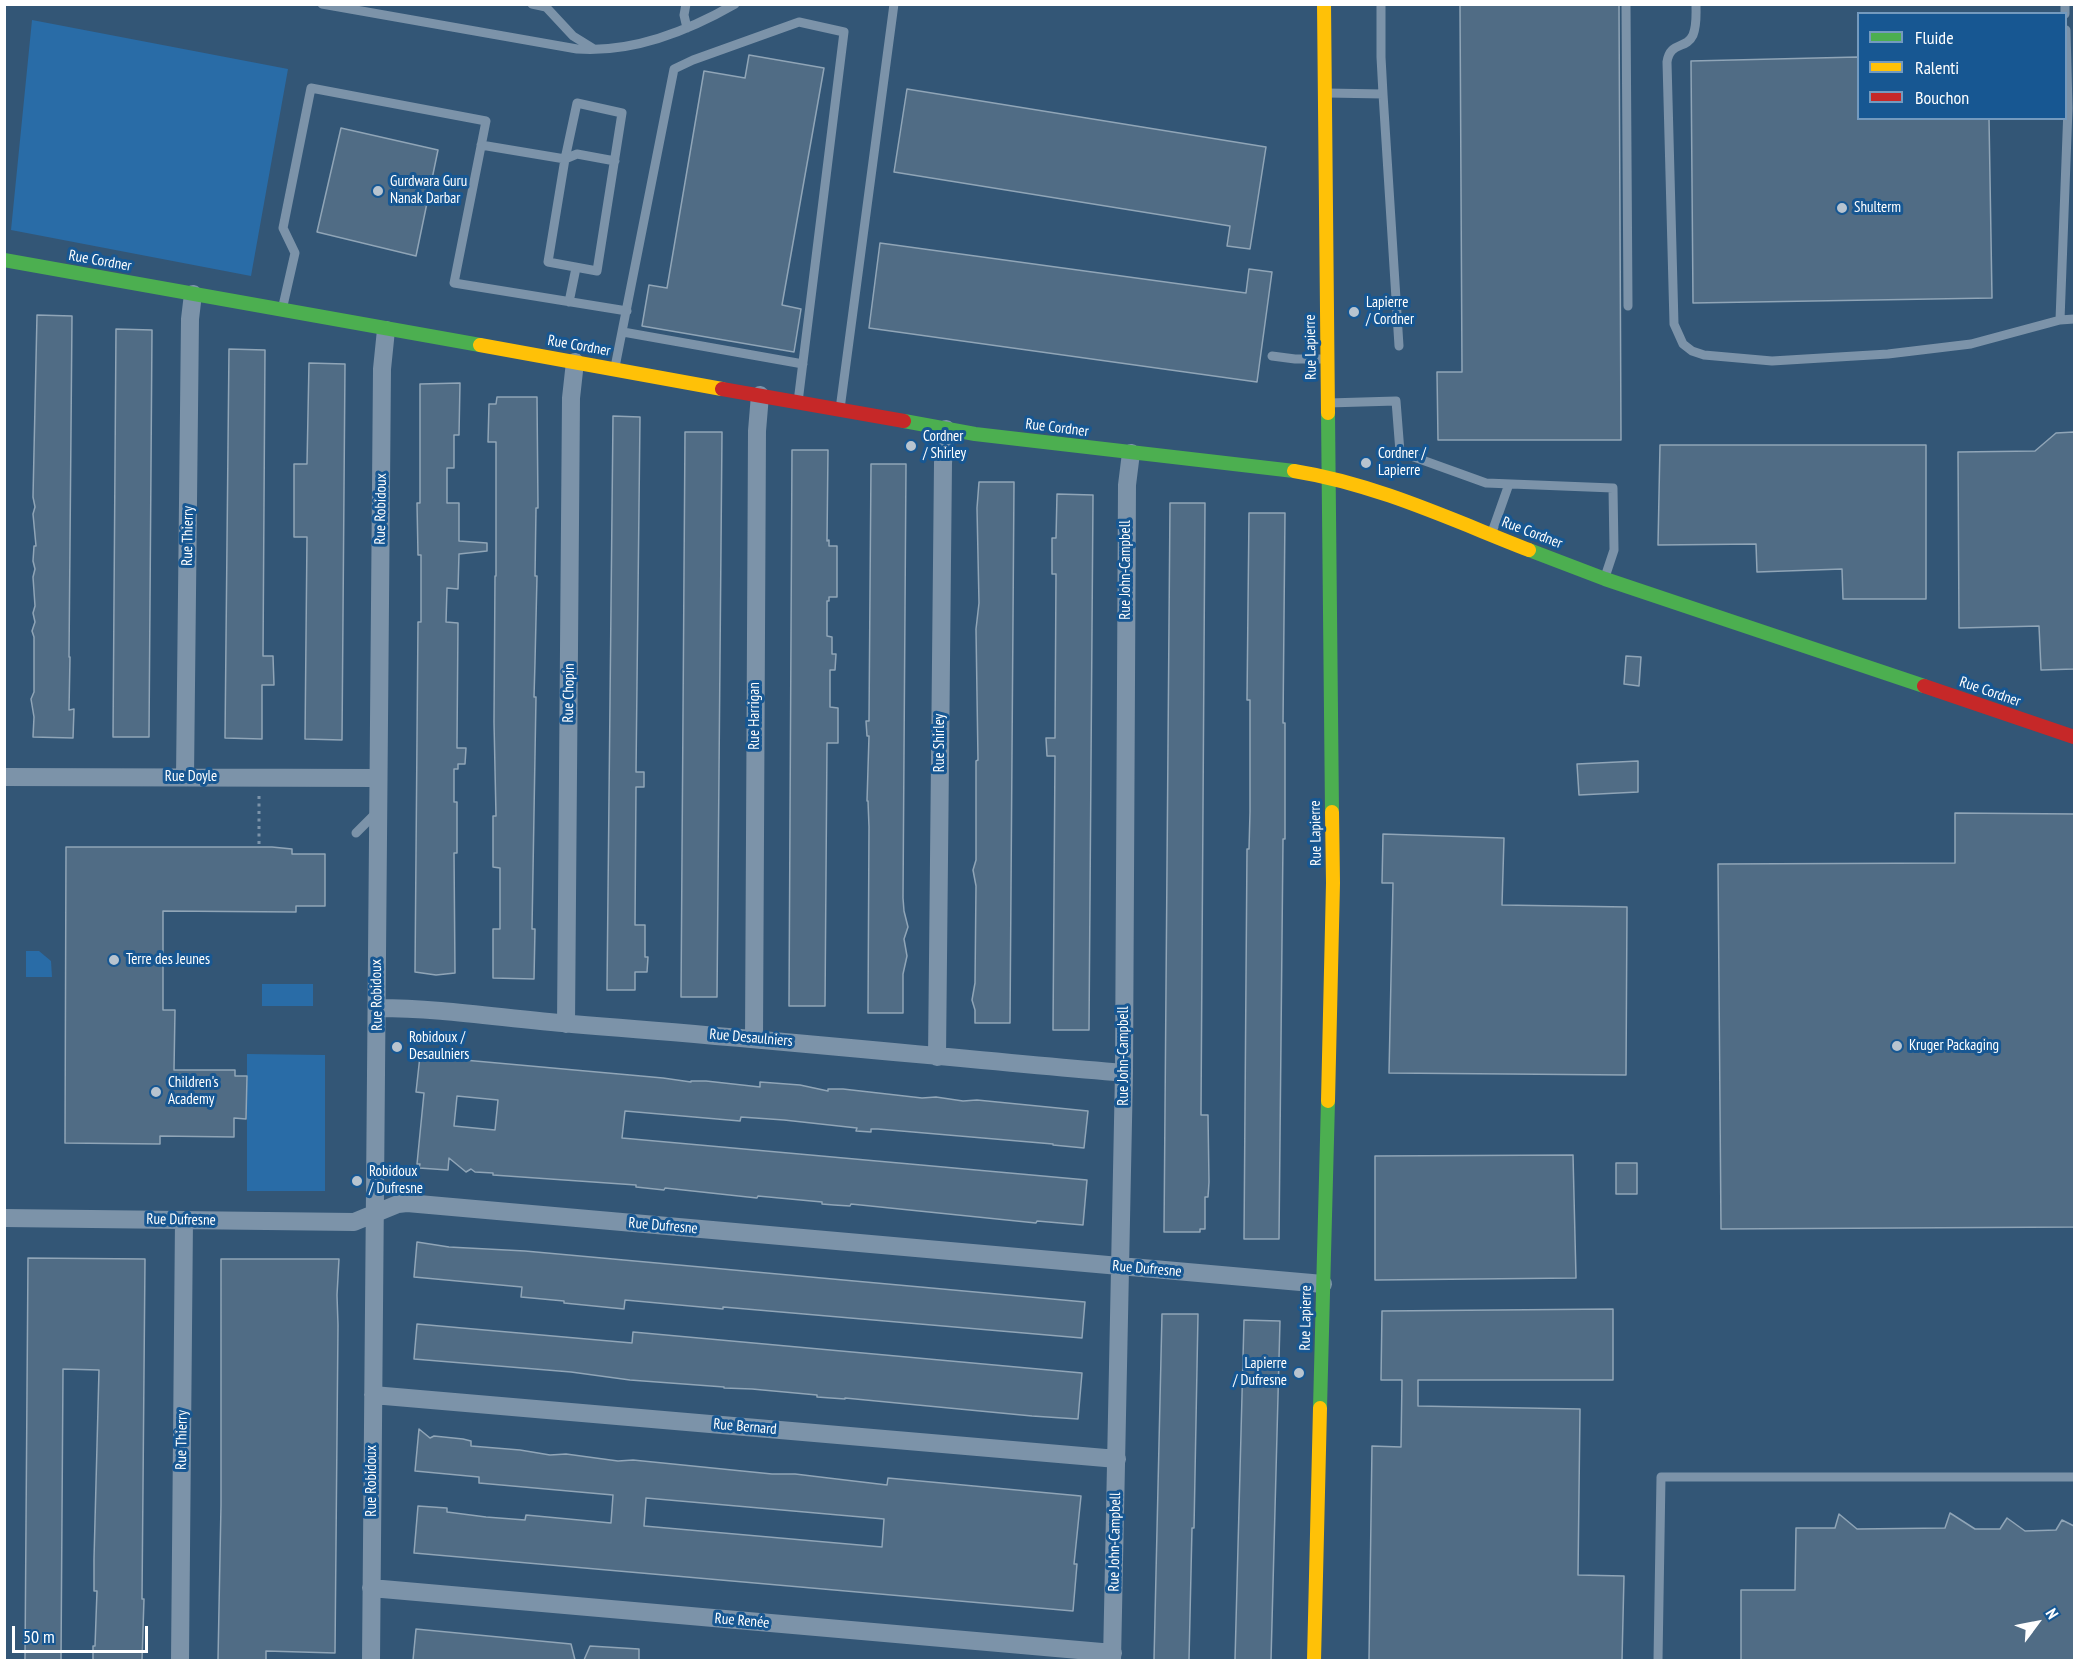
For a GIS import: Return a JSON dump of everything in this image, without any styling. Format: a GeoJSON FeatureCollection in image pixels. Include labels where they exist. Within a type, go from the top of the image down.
{"type":"FeatureCollection","features":[{"type":"Feature","properties":{"kind":"street","name":"Rue Lapierre"},"geometry":{"type":"LineString","coordinates":[[1314,1660],[1333,883],[1324,4]]}},
{"type":"Feature","properties":{"kind":"street","name":"Rue Cordner"},"geometry":{"type":"LineString","coordinates":[[4,260],[946,429],[1131,453],[1265,467],[1329,477],[1360,485],[1605,579],[2074,737]]}},
{"type":"Feature","properties":{"kind":"street","name":"Rue Thierry"},"geometry":{"type":"LineString","coordinates":[[185,777],[190,319],[193,294]]}},
{"type":"Feature","properties":{"kind":"street","name":"Rue Robidoux"},"geometry":{"type":"LineString","coordinates":[[371,1660],[378,1008],[376,976],[377,812],[382,369],[386,330]]}},
{"type":"Feature","properties":{"kind":"street","name":"Rue Chopin"},"geometry":{"type":"LineString","coordinates":[[566,1024],[571,398],[575,362]]}},
{"type":"Feature","properties":{"kind":"street","name":"Rue Harrigan"},"geometry":{"type":"LineString","coordinates":[[754,1038],[757,431],[760,395]]}},
{"type":"Feature","properties":{"kind":"street","name":"Rue Shirley"},"geometry":{"type":"LineString","coordinates":[[937,1057],[942,463],[946,429]]}},
{"type":"Feature","properties":{"kind":"street","name":"Rue John-Campbell"},"geometry":{"type":"LineString","coordinates":[[1113,1657],[1124,1073],[1127,485],[1131,453]]}},
{"type":"Feature","properties":{"kind":"street","name":"Rue Doyle"},"geometry":{"type":"LineString","coordinates":[[4,777],[378,778]]}},
{"type":"Feature","properties":{"kind":"street","name":"Rue Desaulniers"},"geometry":{"type":"LineString","coordinates":[[378,1008],[409,1008],[566,1024],[754,1038],[1124,1073]]}},
{"type":"Feature","properties":{"kind":"street","name":"Rue Dufresne"},"geometry":{"type":"LineString","coordinates":[[4,1218],[354,1222],[376,1212],[406,1203],[1323,1284]]}},
{"type":"Feature","properties":{"kind":"street","name":"Rue Thierry"},"geometry":{"type":"LineString","coordinates":[[180,1660],[184,1220]]}},
{"type":"Feature","properties":{"kind":"street","name":"Rue Bernard"},"geometry":{"type":"LineString","coordinates":[[373,1395],[1117,1459]]}},
{"type":"Feature","properties":{"kind":"street","name":"Rue Renée"},"geometry":{"type":"LineString","coordinates":[[371,1588],[1113,1657]]}},
{"type":"Feature","properties":{"kind":"lane"},"geometry":{"type":"LineString","coordinates":[[322,4],[577,49],[596,50],[624,46],[687,28],[735,4]]}},
{"type":"Feature","properties":{"kind":"lane"},"geometry":{"type":"LineString","coordinates":[[532,4],[546,7],[573,36],[596,50]]}},
{"type":"Feature","properties":{"kind":"lane"},"geometry":{"type":"LineString","coordinates":[[686,4],[684,15],[687,28]]}},
{"type":"Feature","properties":{"kind":"lane"},"geometry":{"type":"LineString","coordinates":[[840,409],[894,4]]}},
{"type":"Feature","properties":{"kind":"lane"},"geometry":{"type":"LineString","coordinates":[[1381,4],[1381,57],[1399,346]]}},
{"type":"Feature","properties":{"kind":"lane"},"geometry":{"type":"LineString","coordinates":[[1626,4],[1628,306]]}},
{"type":"Feature","properties":{"kind":"lane"},"geometry":{"type":"LineString","coordinates":[[1696,4],[1696,25],[1692,37],[1680,46],[1672,48],[1668,53],[1667,62],[1674,324],[1683,344],[1692,351],[1704,355],[1772,361],[1888,354],[1971,344],[2060,320],[2074,319]]}},
{"type":"Feature","properties":{"kind":"lane"},"geometry":{"type":"LineString","coordinates":[[615,369],[674,69],[799,22],[844,32],[798,402]]}},
{"type":"Feature","properties":{"kind":"lane"},"geometry":{"type":"LineString","coordinates":[[2060,320],[2068,108],[2067,69]]}},
{"type":"Feature","properties":{"kind":"lane"},"geometry":{"type":"LineString","coordinates":[[282,310],[295,254],[283,228],[311,88],[486,122],[454,283],[627,311]]}},
{"type":"Feature","properties":{"kind":"lane"},"geometry":{"type":"LineString","coordinates":[[1324,93],[1383,94]]}},
{"type":"Feature","properties":{"kind":"lane"},"geometry":{"type":"LineString","coordinates":[[577,102],[622,113],[597,271],[548,262],[565,159],[577,102]]}},
{"type":"Feature","properties":{"kind":"lane"},"geometry":{"type":"LineString","coordinates":[[481,145],[565,159],[577,153],[615,161]]}},
{"type":"Feature","properties":{"kind":"lane"},"geometry":{"type":"LineString","coordinates":[[569,302],[576,268]]}},
{"type":"Feature","properties":{"kind":"lane"},"geometry":{"type":"LineString","coordinates":[[623,332],[803,364]]}},
{"type":"Feature","properties":{"kind":"lane"},"geometry":{"type":"LineString","coordinates":[[1272,356],[1306,360],[1328,359]]}},
{"type":"Feature","properties":{"kind":"lane"},"geometry":{"type":"LineString","coordinates":[[1328,403],[1396,401],[1400,452],[1486,483],[1613,488],[1614,550],[1605,579]]}},
{"type":"Feature","properties":{"kind":"lane"},"geometry":{"type":"LineString","coordinates":[[1491,535],[1509,484]]}},
{"type":"Feature","properties":{"kind":"lane"},"geometry":{"type":"LineString","coordinates":[[356,832],[377,812]]}},
{"type":"Feature","properties":{"kind":"lane"},"geometry":{"type":"LineString","coordinates":[[1658,1660],[1661,1477],[2074,1477]]}},
{"type":"Feature","properties":{"kind":"path"},"geometry":{"type":"LineString","coordinates":[[258,796],[259,847]]}},
{"type":"Feature","properties":{"kind":"shaded area"},"geometry":{"type":"Polygon","coordinates":[[[32,20],[288,69],[251,276],[11,230],[32,20]]]}},
{"type":"Feature","properties":{"kind":"shaded area"},"geometry":{"type":"Polygon","coordinates":[[[26,951],[39,951],[51,961],[52,977],[26,977],[26,951]]]}},
{"type":"Feature","properties":{"kind":"shaded area"},"geometry":{"type":"Polygon","coordinates":[[[262,984],[313,984],[313,1006],[262,1006],[262,984]]]}},
{"type":"Feature","properties":{"kind":"shaded area"},"geometry":{"type":"Polygon","coordinates":[[[247,1054],[325,1055],[325,1191],[247,1191],[247,1054]]]}},
{"type":"Feature","properties":{"kind":"building"},"geometry":{"type":"Polygon","coordinates":[[[1460,4],[1619,4],[1621,440],[1438,440],[1437,372],[1462,372],[1460,4]]]}},
{"type":"Feature","properties":{"kind":"building"},"geometry":{"type":"Polygon","coordinates":[[[749,55],[824,68],[782,305],[801,309],[794,352],[642,326],[649,285],[667,288],[704,71],[745,78],[749,55]]]}},
{"type":"Feature","properties":{"kind":"building","name":"Shulterm"},"geometry":{"type":"Polygon","coordinates":[[[1857,57],[1857,120],[1989,120],[1992,298],[1693,303],[1691,61],[1857,57]]]}},
{"type":"Feature","properties":{"kind":"building"},"geometry":{"type":"Polygon","coordinates":[[[907,89],[1266,147],[1250,249],[1227,246],[1230,226],[894,172],[907,89]]]}},
{"type":"Feature","properties":{"kind":"building","name":"Gurdwara Guru Nanak Darbar"},"geometry":{"type":"Polygon","coordinates":[[[341,128],[438,150],[416,256],[317,232],[341,128]]]}},
{"type":"Feature","properties":{"kind":"building"},"geometry":{"type":"Polygon","coordinates":[[[880,243],[1246,293],[1249,269],[1272,272],[1257,382],[869,328],[880,243]]]}},
{"type":"Feature","properties":{"kind":"building"},"geometry":{"type":"Polygon","coordinates":[[[37,315],[72,316],[69,710],[74,709],[73,738],[33,737],[34,717],[31,699],[34,692],[34,637],[32,631],[35,622],[33,561],[34,546],[36,546],[33,497],[37,315]]]}},
{"type":"Feature","properties":{"kind":"building"},"geometry":{"type":"Polygon","coordinates":[[[116,329],[152,330],[149,737],[113,737],[116,329]]]}},
{"type":"Feature","properties":{"kind":"building"},"geometry":{"type":"Polygon","coordinates":[[[229,349],[265,350],[263,656],[273,656],[274,685],[262,685],[262,739],[225,738],[229,349]]]}},
{"type":"Feature","properties":{"kind":"building"},"geometry":{"type":"Polygon","coordinates":[[[309,363],[345,364],[342,740],[305,739],[307,537],[294,537],[294,464],[307,464],[309,363]]]}},
{"type":"Feature","properties":{"kind":"building"},"geometry":{"type":"Polygon","coordinates":[[[460,383],[459,435],[454,435],[454,468],[447,468],[447,503],[459,503],[459,541],[487,543],[487,551],[459,554],[458,589],[447,588],[446,622],[458,623],[457,748],[466,748],[465,764],[458,764],[458,769],[454,769],[454,802],[457,802],[457,853],[454,853],[455,973],[436,975],[415,972],[418,622],[421,622],[421,555],[418,555],[417,503],[420,503],[420,384],[460,383]]]}},
{"type":"Feature","properties":{"kind":"building"},"geometry":{"type":"Polygon","coordinates":[[[497,397],[537,397],[538,508],[536,508],[535,576],[537,576],[534,697],[536,697],[532,929],[535,929],[534,979],[493,978],[493,929],[500,929],[500,868],[493,867],[493,816],[496,816],[494,722],[496,442],[488,442],[489,404],[496,404],[497,397]]]}},
{"type":"Feature","properties":{"kind":"building"},"geometry":{"type":"Polygon","coordinates":[[[613,416],[640,417],[636,772],[644,772],[644,787],[636,787],[635,925],[645,925],[645,957],[648,957],[647,972],[635,972],[635,990],[607,990],[613,416]]]}},
{"type":"Feature","properties":{"kind":"building"},"geometry":{"type":"Polygon","coordinates":[[[685,432],[722,432],[717,997],[681,997],[685,432]]]}},
{"type":"Feature","properties":{"kind":"building"},"geometry":{"type":"Polygon","coordinates":[[[2074,432],[2074,669],[2041,670],[2039,626],[1959,628],[1958,452],[2035,451],[2056,433],[2074,432]]]}},
{"type":"Feature","properties":{"kind":"building"},"geometry":{"type":"Polygon","coordinates":[[[1660,445],[1926,445],[1926,599],[1843,599],[1842,569],[1757,572],[1756,544],[1658,545],[1660,445]]]}},
{"type":"Feature","properties":{"kind":"building"},"geometry":{"type":"Polygon","coordinates":[[[792,450],[828,450],[827,541],[829,540],[829,546],[837,546],[837,597],[829,597],[827,601],[827,636],[832,637],[832,654],[836,654],[835,670],[830,670],[830,707],[838,708],[838,743],[827,743],[825,1006],[789,1006],[792,450]]]}},
{"type":"Feature","properties":{"kind":"building"},"geometry":{"type":"Polygon","coordinates":[[[871,464],[906,464],[903,898],[908,927],[904,939],[907,956],[903,974],[903,1013],[868,1013],[869,736],[867,736],[866,721],[869,721],[871,464]]]}},
{"type":"Feature","properties":{"kind":"building"},"geometry":{"type":"Polygon","coordinates":[[[979,482],[1014,482],[1010,1023],[975,1023],[972,1000],[975,983],[976,886],[973,870],[976,860],[976,761],[978,760],[976,629],[979,603],[977,508],[979,482]]]}},
{"type":"Feature","properties":{"kind":"building"},"geometry":{"type":"Polygon","coordinates":[[[1057,494],[1093,495],[1089,1030],[1053,1030],[1055,756],[1047,756],[1046,738],[1055,738],[1056,574],[1052,574],[1052,538],[1056,538],[1057,494]]]}},
{"type":"Feature","properties":{"kind":"building"},"geometry":{"type":"Polygon","coordinates":[[[1170,503],[1205,503],[1201,1115],[1208,1115],[1209,1182],[1208,1197],[1205,1197],[1205,1229],[1200,1229],[1200,1232],[1164,1232],[1170,503]]]}},
{"type":"Feature","properties":{"kind":"building"},"geometry":{"type":"Polygon","coordinates":[[[1249,513],[1285,513],[1283,723],[1285,723],[1285,839],[1283,839],[1279,1239],[1244,1239],[1247,849],[1249,849],[1250,812],[1250,700],[1247,700],[1249,513]]]}},
{"type":"Feature","properties":{"kind":"building"},"geometry":{"type":"Polygon","coordinates":[[[1626,656],[1641,657],[1639,686],[1624,684],[1626,656]]]}},
{"type":"Feature","properties":{"kind":"building"},"geometry":{"type":"Polygon","coordinates":[[[1638,761],[1638,792],[1579,795],[1577,764],[1638,761]]]}},
{"type":"Feature","properties":{"kind":"building","name":"Kruger Packaging"},"geometry":{"type":"Polygon","coordinates":[[[1955,813],[2074,814],[2074,1227],[1721,1229],[1718,864],[1955,863],[1955,813]]]}},
{"type":"Feature","properties":{"kind":"building"},"geometry":{"type":"Polygon","coordinates":[[[1383,834],[1504,838],[1502,905],[1627,907],[1626,1075],[1389,1073],[1393,883],[1382,883],[1383,834]]]}},
{"type":"Feature","properties":{"kind":"building"},"geometry":{"type":"Polygon","coordinates":[[[66,847],[272,847],[292,849],[292,854],[325,854],[325,906],[296,906],[296,912],[163,911],[163,1010],[175,1010],[174,1070],[235,1070],[235,1076],[247,1076],[246,1119],[234,1118],[234,1137],[160,1136],[160,1144],[65,1143],[66,847]]]}},
{"type":"Feature","properties":{"kind":"building"},"geometry":{"type":"Polygon","coordinates":[[[420,1056],[691,1082],[706,1081],[760,1087],[760,1082],[800,1085],[828,1091],[828,1089],[843,1089],[922,1098],[977,1100],[1088,1111],[1084,1148],[878,1129],[871,1129],[871,1132],[856,1131],[857,1128],[784,1120],[741,1117],[740,1121],[625,1111],[622,1138],[1087,1180],[1083,1225],[1037,1221],[1036,1223],[665,1188],[664,1190],[636,1187],[636,1185],[493,1175],[493,1173],[475,1172],[471,1169],[466,1172],[449,1158],[448,1170],[419,1168],[420,1164],[417,1164],[424,1093],[416,1092],[420,1056]],[[457,1096],[454,1126],[495,1130],[498,1100],[457,1096]]]}},
{"type":"Feature","properties":{"kind":"building"},"geometry":{"type":"Polygon","coordinates":[[[1573,1155],[1576,1278],[1375,1280],[1375,1156],[1573,1155]]]}},
{"type":"Feature","properties":{"kind":"building"},"geometry":{"type":"Polygon","coordinates":[[[1616,1163],[1637,1163],[1637,1194],[1616,1194],[1616,1163]]]}},
{"type":"Feature","properties":{"kind":"building"},"geometry":{"type":"Polygon","coordinates":[[[417,1242],[449,1247],[525,1251],[1085,1302],[1082,1338],[723,1307],[723,1309],[625,1300],[624,1309],[521,1297],[522,1287],[414,1277],[417,1242]]]}},
{"type":"Feature","properties":{"kind":"building"},"geometry":{"type":"Polygon","coordinates":[[[28,1258],[145,1259],[142,1660],[93,1660],[97,1591],[94,1591],[94,1559],[99,1370],[63,1369],[61,1660],[25,1660],[28,1258]]]}},
{"type":"Feature","properties":{"kind":"building"},"geometry":{"type":"Polygon","coordinates":[[[221,1259],[339,1259],[335,1653],[266,1651],[266,1660],[218,1660],[221,1505],[221,1259]]]}},
{"type":"Feature","properties":{"kind":"building"},"geometry":{"type":"Polygon","coordinates":[[[1613,1309],[1613,1380],[1418,1380],[1418,1406],[1580,1409],[1578,1575],[1624,1576],[1622,1660],[1369,1660],[1372,1446],[1401,1447],[1402,1380],[1381,1380],[1382,1311],[1613,1309]]]}},
{"type":"Feature","properties":{"kind":"building"},"geometry":{"type":"Polygon","coordinates":[[[1162,1314],[1198,1314],[1189,1660],[1154,1660],[1162,1314]]]}},
{"type":"Feature","properties":{"kind":"building"},"geometry":{"type":"Polygon","coordinates":[[[1244,1320],[1280,1321],[1271,1660],[1235,1660],[1244,1320]]]}},
{"type":"Feature","properties":{"kind":"building"},"geometry":{"type":"Polygon","coordinates":[[[417,1324],[632,1343],[633,1332],[1082,1373],[1078,1419],[414,1359],[417,1324]]]}},
{"type":"Feature","properties":{"kind":"building"},"geometry":{"type":"Polygon","coordinates":[[[419,1429],[430,1438],[434,1436],[463,1439],[471,1441],[471,1446],[550,1455],[566,1454],[618,1461],[633,1460],[772,1474],[795,1474],[887,1485],[888,1478],[1081,1496],[1074,1564],[1077,1564],[1073,1611],[414,1553],[418,1506],[447,1508],[447,1512],[486,1517],[525,1520],[526,1515],[611,1523],[613,1495],[479,1483],[479,1477],[415,1471],[419,1429]],[[646,1498],[644,1526],[882,1547],[884,1519],[646,1498]]]}},
{"type":"Feature","properties":{"kind":"building"},"geometry":{"type":"Polygon","coordinates":[[[1950,1513],[1975,1529],[2000,1529],[2007,1518],[2025,1531],[2056,1530],[2062,1520],[2074,1526],[2074,1660],[1741,1660],[1741,1590],[1795,1590],[1796,1528],[1835,1528],[1839,1514],[1857,1529],[1945,1528],[1950,1513]]]}},
{"type":"Feature","properties":{"kind":"building"},"geometry":{"type":"Polygon","coordinates":[[[416,1629],[571,1644],[575,1660],[413,1660],[416,1629]]]}},
{"type":"Feature","properties":{"kind":"building"},"geometry":{"type":"Polygon","coordinates":[[[590,1646],[639,1649],[639,1660],[584,1660],[590,1646]]]}},
{"type":"Feature","properties":{"kind":"traffic: fast"},"geometry":{"type":"LineString","coordinates":[[4,260],[480,345]]}},
{"type":"Feature","properties":{"kind":"traffic: fast"},"geometry":{"type":"LineString","coordinates":[[1328,413],[1332,812]]}},
{"type":"Feature","properties":{"kind":"traffic: fast"},"geometry":{"type":"LineString","coordinates":[[904,421],[975,434],[1294,471]]}},
{"type":"Feature","properties":{"kind":"traffic: fast"},"geometry":{"type":"LineString","coordinates":[[1529,550],[1605,579],[1924,686]]}},
{"type":"Feature","properties":{"kind":"traffic: fast"},"geometry":{"type":"LineString","coordinates":[[1320,1408],[1328,1101]]}},
{"type":"Feature","properties":{"kind":"traffic: slow"},"geometry":{"type":"LineString","coordinates":[[1324,4],[1328,413]]}},
{"type":"Feature","properties":{"kind":"traffic: slow"},"geometry":{"type":"LineString","coordinates":[[480,345],[722,389]]}},
{"type":"Feature","properties":{"kind":"traffic: slow"},"geometry":{"type":"LineString","coordinates":[[1294,471],[1384,494],[1529,550]]}},
{"type":"Feature","properties":{"kind":"traffic: slow"},"geometry":{"type":"LineString","coordinates":[[1328,1101],[1333,883],[1332,812]]}},
{"type":"Feature","properties":{"kind":"traffic: slow"},"geometry":{"type":"LineString","coordinates":[[1314,1660],[1320,1408]]}},
{"type":"Feature","properties":{"kind":"traffic: jam"},"geometry":{"type":"LineString","coordinates":[[722,389],[904,421]]}},
{"type":"Feature","properties":{"kind":"traffic: jam"},"geometry":{"type":"LineString","coordinates":[[1924,686],[2074,737]]}},
{"type":"Feature","properties":{"kind":"place","name":"Gurdwara Guru Nanak Darbar"},"geometry":{"type":"Point","coordinates":[378,191]}},
{"type":"Feature","properties":{"kind":"place","name":"Shulterm"},"geometry":{"type":"Point","coordinates":[1842,208]}},
{"type":"Feature","properties":{"kind":"place","name":"Lapierre / Cordner"},"geometry":{"type":"Point","coordinates":[1354,312]}},
{"type":"Feature","properties":{"kind":"place","name":"Cordner / Shirley"},"geometry":{"type":"Point","coordinates":[911,446]}},
{"type":"Feature","properties":{"kind":"place","name":"Cordner / Lapierre"},"geometry":{"type":"Point","coordinates":[1366,463]}},
{"type":"Feature","properties":{"kind":"place","name":"Terre des Jeunes"},"geometry":{"type":"Point","coordinates":[114,960]}},
{"type":"Feature","properties":{"kind":"place","name":"Kruger Packaging"},"geometry":{"type":"Point","coordinates":[1897,1046]}},
{"type":"Feature","properties":{"kind":"place","name":"Robidoux / Desaulniers"},"geometry":{"type":"Point","coordinates":[397,1047]}},
{"type":"Feature","properties":{"kind":"place","name":"Children's Academy"},"geometry":{"type":"Point","coordinates":[156,1092]}},
{"type":"Feature","properties":{"kind":"place","name":"Robidoux / Dufresne"},"geometry":{"type":"Point","coordinates":[357,1181]}},
{"type":"Feature","properties":{"kind":"place","name":"Lapierre / Dufresne"},"geometry":{"type":"Point","coordinates":[1299,1373]}}]}
